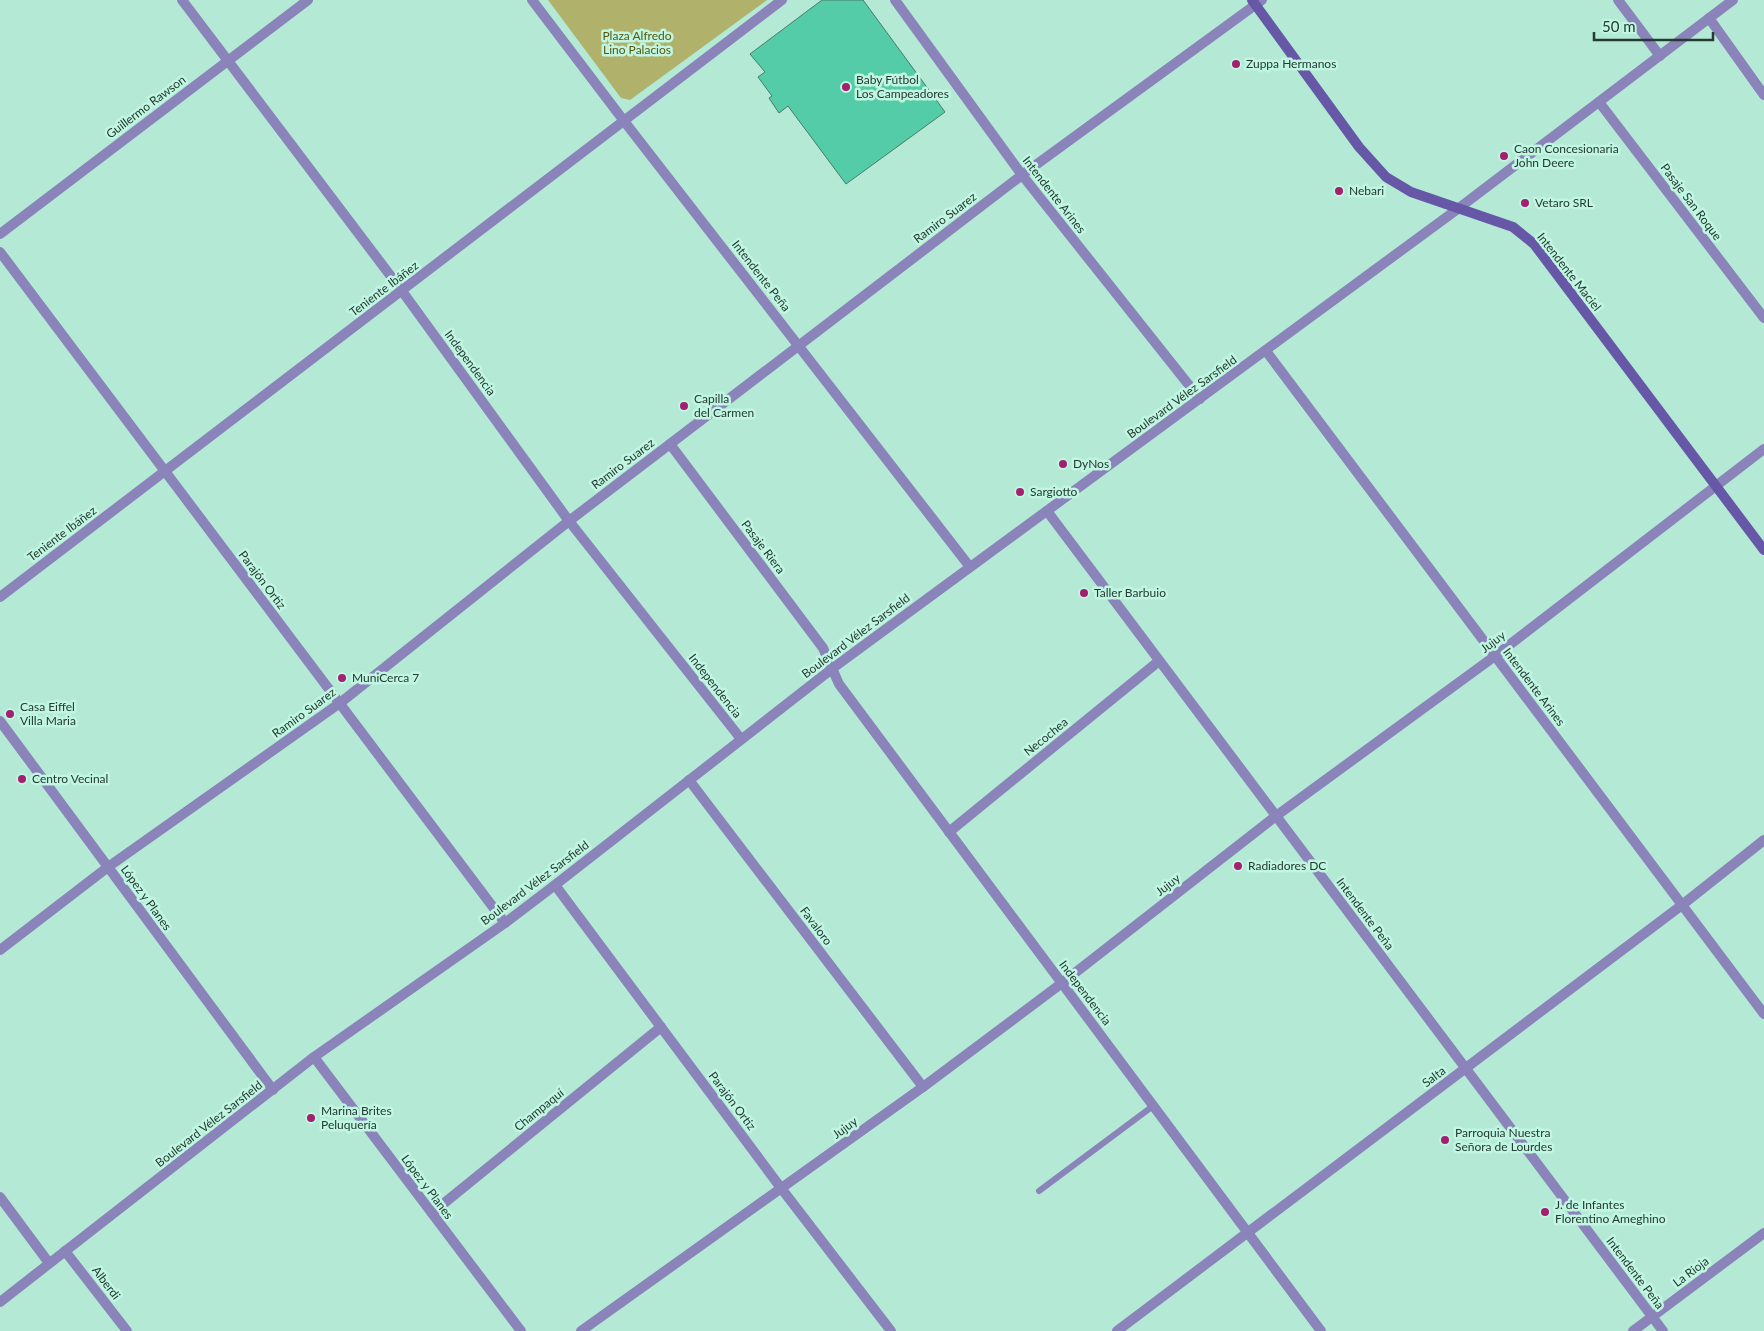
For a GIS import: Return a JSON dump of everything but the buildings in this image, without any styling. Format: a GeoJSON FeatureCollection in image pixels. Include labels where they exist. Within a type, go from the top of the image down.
{"type":"FeatureCollection","features":[{"type":"Feature","properties":{"kind":"main road","name":"Intendente Maciel"},"geometry":{"type":"LineString","coordinates":[[1257,2],[1359,147],[1386,177],[1410,192],[1512,227],[1534,244],[1764,550]]}},
{"type":"Feature","properties":{"kind":"street","name":"Independencia"},"geometry":{"type":"LineString","coordinates":[[182,0],[402,291],[569,521],[741,739]]}},
{"type":"Feature","properties":{"kind":"street","name":"Guillermo Rawson"},"geometry":{"type":"LineString","coordinates":[[0,234],[308,0]]}},
{"type":"Feature","properties":{"kind":"street","name":"Intendente Peña"},"geometry":{"type":"LineString","coordinates":[[532,0],[970,567]]}},
{"type":"Feature","properties":{"kind":"street","name":"Teniente Ibáñez"},"geometry":{"type":"LineString","coordinates":[[0,597],[782,0]]}},
{"type":"Feature","properties":{"kind":"street","name":"Intendente Arines"},"geometry":{"type":"LineString","coordinates":[[895,0],[1022,175],[1200,399]]}},
{"type":"Feature","properties":{"kind":"street"},"geometry":{"type":"LineString","coordinates":[[1618,0],[1660,56]]}},
{"type":"Feature","properties":{"kind":"street","name":"Boulevard Vélez Sarsfield"},"geometry":{"type":"LineString","coordinates":[[0,1302],[314,1058],[505,923],[555,885],[833,668],[1459,208],[1733,0]]}},
{"type":"Feature","properties":{"kind":"street","name":"Ramiro Suarez"},"geometry":{"type":"LineString","coordinates":[[0,950],[108,867],[340,703],[569,521],[799,345],[1022,175],[1257,2]]}},
{"type":"Feature","properties":{"kind":"street"},"geometry":{"type":"LineString","coordinates":[[1709,18],[1764,95]]}},
{"type":"Feature","properties":{"kind":"street","name":"Pasaje San Roque"},"geometry":{"type":"LineString","coordinates":[[1599,102],[1764,318]]}},
{"type":"Feature","properties":{"kind":"street","name":"Parajón Ortiz"},"geometry":{"type":"LineString","coordinates":[[0,252],[505,923]]}},
{"type":"Feature","properties":{"kind":"street","name":"Intendente Arines"},"geometry":{"type":"LineString","coordinates":[[1266,351],[1764,1014]]}},
{"type":"Feature","properties":{"kind":"street","name":"Pasaje Riera"},"geometry":{"type":"LineString","coordinates":[[670,444],[823,648],[833,668]]}},
{"type":"Feature","properties":{"kind":"street","name":"Jujuy"},"geometry":{"type":"LineString","coordinates":[[581,1331],[923,1087],[1062,983],[1276,816],[1495,656],[1764,449]]}},
{"type":"Feature","properties":{"kind":"street","name":"Intendente Peña"},"geometry":{"type":"LineString","coordinates":[[1047,511],[1663,1331]]}},
{"type":"Feature","properties":{"kind":"street","name":"Necochea"},"geometry":{"type":"LineString","coordinates":[[949,832],[1159,661]]}},
{"type":"Feature","properties":{"kind":"street","name":"Independencia"},"geometry":{"type":"LineString","coordinates":[[833,668],[839,684],[1321,1331]]}},
{"type":"Feature","properties":{"kind":"street","name":"López y Planes"},"geometry":{"type":"LineString","coordinates":[[0,721],[273,1090]]}},
{"type":"Feature","properties":{"kind":"street","name":"Favaloro"},"geometry":{"type":"LineString","coordinates":[[689,780],[923,1087]]}},
{"type":"Feature","properties":{"kind":"street","name":"Salta"},"geometry":{"type":"LineString","coordinates":[[1117,1331],[1682,905],[1764,840]]}},
{"type":"Feature","properties":{"kind":"street","name":"Parajón Ortiz"},"geometry":{"type":"LineString","coordinates":[[555,885],[781,1188],[891,1331]]}},
{"type":"Feature","properties":{"kind":"street","name":"Champaquí"},"geometry":{"type":"LineString","coordinates":[[432,1214],[661,1027]]}},
{"type":"Feature","properties":{"kind":"street","name":"López y Planes"},"geometry":{"type":"LineString","coordinates":[[314,1058],[521,1331]]}},
{"type":"Feature","properties":{"kind":"street"},"geometry":{"type":"LineString","coordinates":[[0,1197],[49,1263]]}},
{"type":"Feature","properties":{"kind":"street","name":"La Rioja"},"geometry":{"type":"LineString","coordinates":[[1633,1331],[1764,1233]]}},
{"type":"Feature","properties":{"kind":"street","name":"Alberdi"},"geometry":{"type":"LineString","coordinates":[[65,1250],[126,1331]]}},
{"type":"Feature","properties":{"kind":"lane"},"geometry":{"type":"LineString","coordinates":[[1039,1191],[1153,1106]]}},
{"type":"Feature","properties":{"kind":"green space","name":"Plaza Alfredo Lino Palacios"},"geometry":{"type":"Polygon","coordinates":[[[548,0],[767,0],[630,100],[621,98],[548,0]]]}},
{"type":"Feature","properties":{"kind":"place","name":"Zuppa Hermanos"},"geometry":{"type":"Point","coordinates":[1236,64]}},
{"type":"Feature","properties":{"kind":"place","name":"Baby Fútbol Los Campeadores"},"geometry":{"type":"Point","coordinates":[846,87]}},
{"type":"Feature","properties":{"kind":"place","name":"Caon Concesionaria John Deere"},"geometry":{"type":"Point","coordinates":[1504,156]}},
{"type":"Feature","properties":{"kind":"place","name":"Nebari"},"geometry":{"type":"Point","coordinates":[1339,191]}},
{"type":"Feature","properties":{"kind":"place","name":"Vetaro SRL"},"geometry":{"type":"Point","coordinates":[1525,203]}},
{"type":"Feature","properties":{"kind":"place","name":"Capilla del Carmen"},"geometry":{"type":"Point","coordinates":[684,406]}},
{"type":"Feature","properties":{"kind":"place","name":"DyNos"},"geometry":{"type":"Point","coordinates":[1063,464]}},
{"type":"Feature","properties":{"kind":"place","name":"Sargiotto"},"geometry":{"type":"Point","coordinates":[1020,492]}},
{"type":"Feature","properties":{"kind":"place","name":"Taller Barbuio"},"geometry":{"type":"Point","coordinates":[1084,593]}},
{"type":"Feature","properties":{"kind":"place","name":"MuniCerca 7"},"geometry":{"type":"Point","coordinates":[342,678]}},
{"type":"Feature","properties":{"kind":"place","name":"Casa Eiffel Villa Maria"},"geometry":{"type":"Point","coordinates":[10,714]}},
{"type":"Feature","properties":{"kind":"place","name":"Centro Vecinal"},"geometry":{"type":"Point","coordinates":[22,779]}},
{"type":"Feature","properties":{"kind":"place","name":"Radiadores DC"},"geometry":{"type":"Point","coordinates":[1238,866]}},
{"type":"Feature","properties":{"kind":"place","name":"Marina Brites Peluquería"},"geometry":{"type":"Point","coordinates":[311,1118]}},
{"type":"Feature","properties":{"kind":"place","name":"Parroquia Nuestra Señora de Lourdes"},"geometry":{"type":"Point","coordinates":[1445,1140]}},
{"type":"Feature","properties":{"kind":"place","name":"J. de Infantes Florentino Ameghino"},"geometry":{"type":"Point","coordinates":[1545,1212]}}]}
